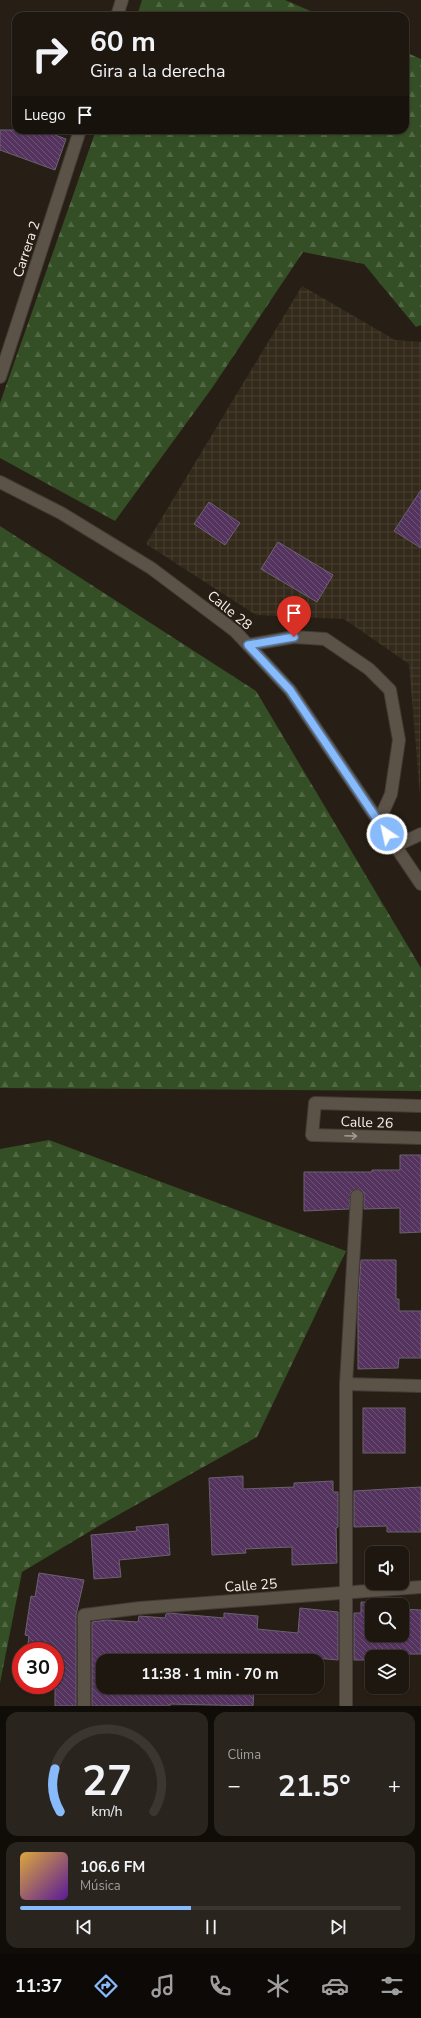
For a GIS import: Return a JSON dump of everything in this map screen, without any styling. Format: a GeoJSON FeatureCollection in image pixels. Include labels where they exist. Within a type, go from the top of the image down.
{"type":"FeatureCollection","features":[{"type":"Feature","properties":{"kind":"street"},"geometry":{"type":"LineString","coordinates":[[118,12],[122,0]]}},
{"type":"Feature","properties":{"kind":"street","name":"Carrera 2"},"geometry":{"type":"LineString","coordinates":[[0,377],[79,134]]}},
{"type":"Feature","properties":{"kind":"street","name":"Calle 28"},"geometry":{"type":"LineString","coordinates":[[0,482],[61,514],[151,568],[235,631],[290,690],[421,884]]}},
{"type":"Feature","properties":{"kind":"street"},"geometry":{"type":"LineString","coordinates":[[248,645],[294,637],[325,639],[369,669],[390,690],[399,740],[391,794],[379,822]]}},
{"type":"Feature","properties":{"kind":"street"},"geometry":{"type":"LineString","coordinates":[[396,846],[421,834]]}},
{"type":"Feature","properties":{"kind":"street","name":"Calle 26"},"geometry":{"type":"LineString","coordinates":[[421,1106],[315,1103],[312,1135],[421,1138]]}},
{"type":"Feature","properties":{"kind":"street"},"geometry":{"type":"LineString","coordinates":[[346,1706],[346,1384],[357,1196]]}},
{"type":"Feature","properties":{"kind":"street"},"geometry":{"type":"LineString","coordinates":[[346,1384],[421,1386]]}},
{"type":"Feature","properties":{"kind":"street","name":"Calle 25"},"geometry":{"type":"LineString","coordinates":[[84,1706],[84,1615],[140,1608],[421,1587]]}},
{"type":"Feature","properties":{"kind":"shaded area"},"geometry":{"type":"Polygon","coordinates":[[[302,286],[395,340],[421,342],[420,795],[409,664],[344,619],[256,615],[146,544],[302,286]]]}},
{"type":"Feature","properties":{"kind":"green space"},"geometry":{"type":"Polygon","coordinates":[[[142,0],[285,0],[313,12],[138,12],[142,0]]]}},
{"type":"Feature","properties":{"kind":"green space"},"geometry":{"type":"Polygon","coordinates":[[[409,54],[421,59],[421,325],[416,327],[364,264],[303,252],[212,388],[115,521],[0,458],[0,403],[95,134],[409,134],[409,54]]]}},
{"type":"Feature","properties":{"kind":"green space"},"geometry":{"type":"Polygon","coordinates":[[[0,526],[256,691],[421,968],[421,1091],[0,1088],[0,526]]]}},
{"type":"Feature","properties":{"kind":"green space"},"geometry":{"type":"Polygon","coordinates":[[[49,1140],[346,1251],[257,1437],[102,1524],[22,1572],[0,1683],[0,1149],[49,1140]]]}},
{"type":"Feature","properties":{"kind":"building"},"geometry":{"type":"Polygon","coordinates":[[[0,130],[12,130],[12,134],[55,134],[66,139],[55,170],[0,150],[0,130]]]}},
{"type":"Feature","properties":{"kind":"building"},"geometry":{"type":"Polygon","coordinates":[[[421,490],[421,548],[394,531],[421,490]]]}},
{"type":"Feature","properties":{"kind":"building"},"geometry":{"type":"Polygon","coordinates":[[[209,502],[240,523],[225,545],[194,524],[209,502]]]}},
{"type":"Feature","properties":{"kind":"building"},"geometry":{"type":"Polygon","coordinates":[[[278,542],[333,575],[317,602],[261,569],[278,542]]]}},
{"type":"Feature","properties":{"kind":"building"},"geometry":{"type":"Polygon","coordinates":[[[400,1155],[421,1155],[421,1232],[400,1233],[400,1208],[364,1209],[364,1193],[358,1189],[351,1192],[349,1209],[304,1211],[304,1172],[372,1172],[372,1170],[400,1170],[400,1155]]]}},
{"type":"Feature","properties":{"kind":"building"},"geometry":{"type":"Polygon","coordinates":[[[361,1260],[396,1260],[396,1299],[399,1299],[399,1311],[421,1311],[421,1358],[399,1358],[398,1368],[358,1369],[358,1301],[361,1260]]]}},
{"type":"Feature","properties":{"kind":"building"},"geometry":{"type":"Polygon","coordinates":[[[363,1408],[405,1408],[405,1453],[363,1453],[363,1408]]]}},
{"type":"Feature","properties":{"kind":"building"},"geometry":{"type":"Polygon","coordinates":[[[243,1476],[243,1489],[294,1487],[294,1483],[333,1481],[333,1492],[338,1492],[338,1527],[336,1528],[337,1563],[292,1565],[292,1547],[245,1549],[246,1553],[212,1555],[209,1478],[243,1476]]]}},
{"type":"Feature","properties":{"kind":"building"},"geometry":{"type":"Polygon","coordinates":[[[421,1487],[421,1532],[387,1532],[387,1526],[354,1527],[354,1491],[421,1487]]]}},
{"type":"Feature","properties":{"kind":"building"},"geometry":{"type":"Polygon","coordinates":[[[168,1524],[170,1555],[119,1560],[121,1577],[94,1579],[91,1535],[137,1531],[136,1527],[168,1524]]]}},
{"type":"Feature","properties":{"kind":"building"},"geometry":{"type":"Polygon","coordinates":[[[39,1573],[84,1580],[76,1615],[76,1706],[55,1706],[55,1694],[64,1694],[64,1642],[28,1642],[29,1636],[25,1635],[31,1596],[35,1597],[39,1573]]]}},
{"type":"Feature","properties":{"kind":"building"},"geometry":{"type":"Polygon","coordinates":[[[361,1602],[365,1602],[365,1642],[409,1642],[409,1609],[421,1610],[421,1654],[409,1654],[409,1650],[365,1650],[365,1660],[354,1660],[354,1613],[361,1613],[361,1602]]]}},
{"type":"Feature","properties":{"kind":"building"},"geometry":{"type":"Polygon","coordinates":[[[300,1608],[338,1612],[338,1660],[324,1659],[324,1654],[96,1654],[96,1694],[254,1694],[253,1706],[170,1704],[170,1706],[92,1706],[92,1622],[107,1620],[138,1622],[139,1616],[165,1618],[166,1614],[168,1613],[224,1618],[224,1613],[258,1616],[257,1629],[298,1633],[300,1608]]]}},
{"type":"Feature","properties":{"kind":"route"},"geometry":{"type":"LineString","coordinates":[[294,637],[248,645],[290,690],[387,834]]}}]}
